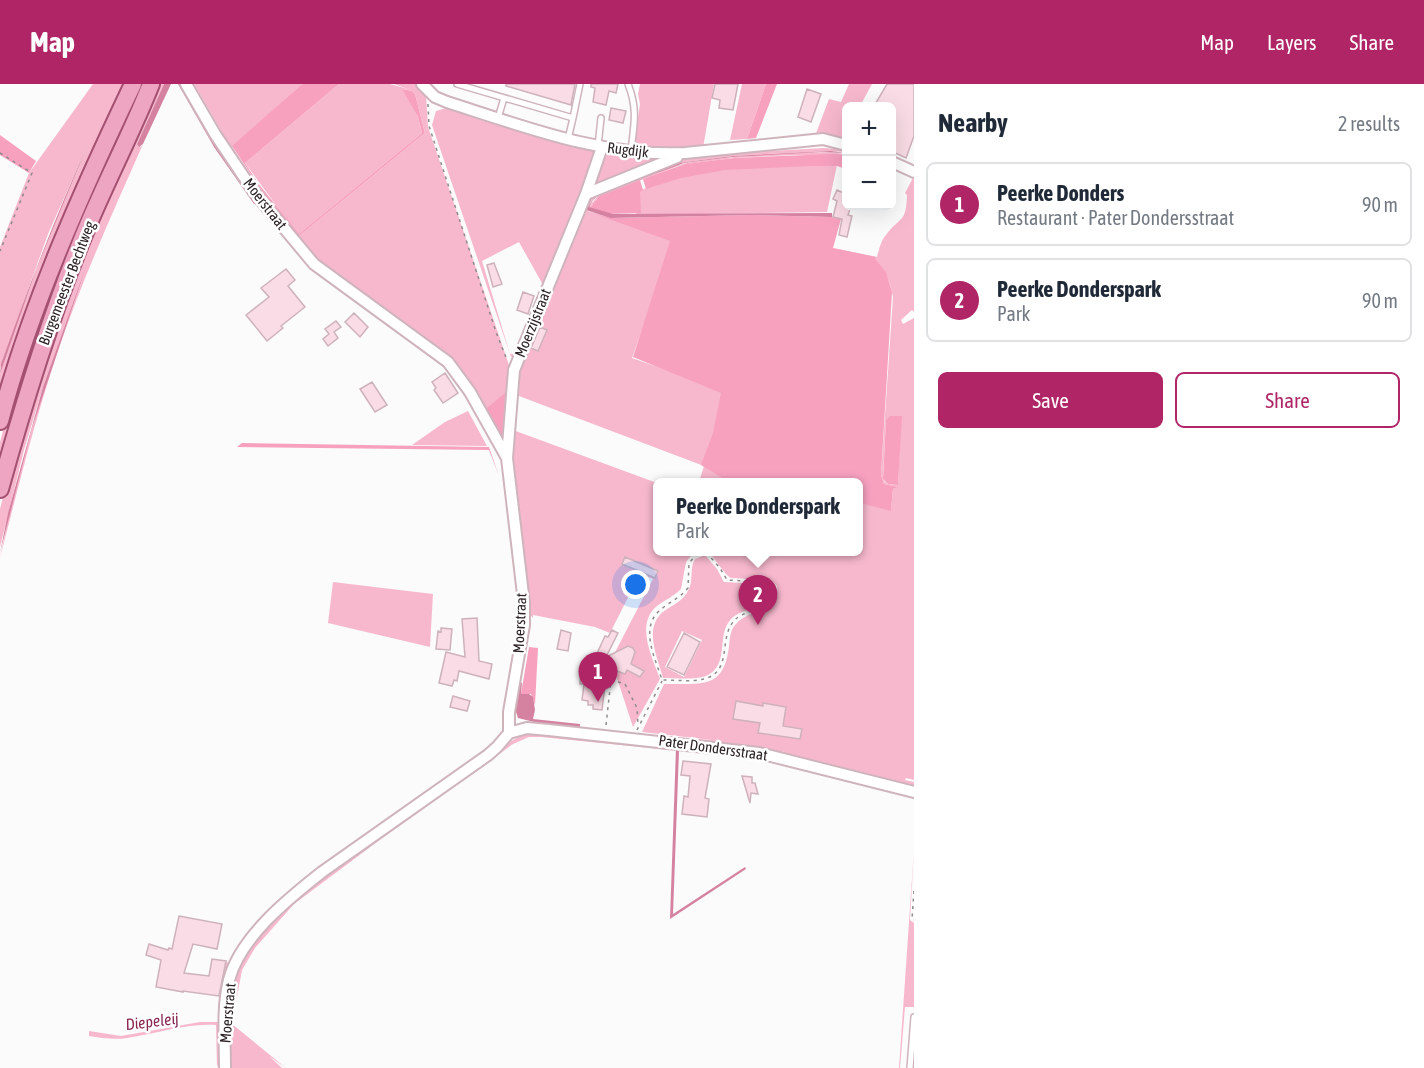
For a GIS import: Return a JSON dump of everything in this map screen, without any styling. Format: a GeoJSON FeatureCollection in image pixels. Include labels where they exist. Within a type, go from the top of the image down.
{"type":"FeatureCollection","features":[{"type":"Feature","properties":{"kind":"main road","name":"Burgemeester Bechtweg"},"geometry":{"type":"LineString","coordinates":[[0,421],[35,314],[65,236],[133,84]]}},
{"type":"Feature","properties":{"kind":"main road","name":"Burgemeester Bechtweg"},"geometry":{"type":"LineString","coordinates":[[0,489],[20,415],[51,321],[85,232],[151,84]]}},
{"type":"Feature","properties":{"kind":"street","name":"Moerstraat"},"geometry":{"type":"LineString","coordinates":[[186,84],[254,192],[314,264],[448,362],[470,392],[507,458],[524,603],[522,634],[509,712],[509,733],[488,754],[322,872],[266,923],[240,955],[230,978],[225,1006],[225,1068]]}},
{"type":"Feature","properties":{"kind":"street","name":"Rugdijk"},"geometry":{"type":"LineString","coordinates":[[424,87],[435,97],[447,102],[568,139],[630,152],[685,153],[823,139],[842,144]]}},
{"type":"Feature","properties":{"kind":"street","name":"Moerzijstraat"},"geometry":{"type":"LineString","coordinates":[[507,458],[514,370],[586,194],[600,146]]}},
{"type":"Feature","properties":{"kind":"street"},"geometry":{"type":"LineString","coordinates":[[586,194],[685,153]]}},
{"type":"Feature","properties":{"kind":"street"},"geometry":{"type":"LineString","coordinates":[[896,164],[914,172]]}},
{"type":"Feature","properties":{"kind":"street","name":"Pater Dondersstraat"},"geometry":{"type":"LineString","coordinates":[[509,733],[527,728],[759,753],[914,792]]}},
{"type":"Feature","properties":{"kind":"lane"},"geometry":{"type":"LineString","coordinates":[[457,84],[573,118]]}},
{"type":"Feature","properties":{"kind":"lane"},"geometry":{"type":"LineString","coordinates":[[568,139],[580,84]]}},
{"type":"Feature","properties":{"kind":"lane"},"geometry":{"type":"LineString","coordinates":[[628,84],[636,104],[630,152]]}},
{"type":"Feature","properties":{"kind":"lane"},"geometry":{"type":"LineString","coordinates":[[498,118],[504,98]]}},
{"type":"Feature","properties":{"kind":"lane"},"geometry":{"type":"LineString","coordinates":[[600,146],[601,118]]}},
{"type":"Feature","properties":{"kind":"lane"},"geometry":{"type":"LineString","coordinates":[[910,1068],[914,1017]]}},
{"type":"Feature","properties":{"kind":"path"},"geometry":{"type":"LineString","coordinates":[[424,87],[429,126],[496,332],[507,360],[514,370]]}},
{"type":"Feature","properties":{"kind":"path"},"geometry":{"type":"LineString","coordinates":[[0,153],[32,173],[0,251]]}},
{"type":"Feature","properties":{"kind":"path"},"geometry":{"type":"LineString","coordinates":[[638,726],[662,680],[650,640],[652,620],[659,611],[674,602],[688,588],[689,563],[694,556]]}},
{"type":"Feature","properties":{"kind":"path"},"geometry":{"type":"LineString","coordinates":[[662,680],[699,680],[714,675],[724,659],[726,632],[729,626],[742,615],[770,601],[775,592],[772,584],[767,582],[727,580],[710,556]]}},
{"type":"Feature","properties":{"kind":"path"},"geometry":{"type":"LineString","coordinates":[[605,735],[611,680],[625,684],[637,708],[636,738]]}},
{"type":"Feature","properties":{"kind":"path"},"geometry":{"type":"LineString","coordinates":[[914,891],[912,919],[914,920]]}},
{"type":"Feature","properties":{"kind":"shaded area"},"geometry":{"type":"Polygon","coordinates":[[[93,84],[126,84],[0,404],[0,374],[15,328],[36,270],[89,142],[48,234],[0,368],[0,247],[29,173],[93,84]]]}},
{"type":"Feature","properties":{"kind":"shaded area"},"geometry":{"type":"Polygon","coordinates":[[[138,84],[145,84],[0,468],[0,442],[8,413],[62,257],[138,84]]]}},
{"type":"Feature","properties":{"kind":"shaded area"},"geometry":{"type":"Polygon","coordinates":[[[157,84],[164,84],[137,144],[141,147],[143,144],[88,272],[58,351],[34,428],[0,558],[32,428],[56,353],[88,264],[43,387],[24,450],[0,547],[0,509],[10,469],[62,314],[65,312],[72,293],[69,286],[157,84]]]}},
{"type":"Feature","properties":{"kind":"shaded area"},"geometry":{"type":"Polygon","coordinates":[[[164,84],[171,84],[143,144],[139,147],[137,144],[164,84]]]}},
{"type":"Feature","properties":{"kind":"shaded area"},"geometry":{"type":"Polygon","coordinates":[[[178,84],[181,84],[217,146],[256,203],[254,204],[214,147],[178,84]]]}},
{"type":"Feature","properties":{"kind":"shaded area"},"geometry":{"type":"Polygon","coordinates":[[[189,84],[193,84],[208,113],[223,134],[194,84],[302,84],[232,147],[267,198],[298,237],[425,133],[415,94],[403,89],[418,117],[422,133],[298,235],[245,163],[339,84],[390,84],[408,89],[394,84],[417,84],[426,94],[428,127],[510,368],[503,440],[500,442],[459,375],[321,267],[254,187],[189,84]]]}},
{"type":"Feature","properties":{"kind":"shaded area"},"geometry":{"type":"Polygon","coordinates":[[[302,84],[339,84],[245,163],[299,234],[422,133],[418,117],[402,89],[415,94],[425,133],[298,237],[267,198],[232,146],[302,84]]]}},
{"type":"Feature","properties":{"kind":"shaded area"},"geometry":{"type":"Polygon","coordinates":[[[640,84],[714,84],[703,148],[666,150],[637,147],[637,144],[634,144],[640,104],[638,94],[640,84]]]}},
{"type":"Feature","properties":{"kind":"shaded area"},"geometry":{"type":"Polygon","coordinates":[[[742,84],[766,84],[747,139],[730,140],[742,84]]]}},
{"type":"Feature","properties":{"kind":"shaded area"},"geometry":{"type":"Polygon","coordinates":[[[766,84],[777,84],[756,138],[747,139],[766,84]]]}},
{"type":"Feature","properties":{"kind":"shaded area"},"geometry":{"type":"Polygon","coordinates":[[[849,84],[872,84],[862,102],[842,102],[842,142],[818,141],[815,136],[829,99],[841,102],[849,84]]]}},
{"type":"Feature","properties":{"kind":"shaded area"},"geometry":{"type":"Polygon","coordinates":[[[450,107],[593,149],[596,156],[543,285],[519,242],[482,261],[510,354],[515,353],[529,320],[517,355],[511,357],[432,125],[436,111],[450,107]]]}},
{"type":"Feature","properties":{"kind":"shaded area"},"geometry":{"type":"Polygon","coordinates":[[[0,135],[36,161],[29,173],[0,155],[0,135]]]}},
{"type":"Feature","properties":{"kind":"shaded area"},"geometry":{"type":"Polygon","coordinates":[[[89,142],[36,270],[0,374],[1,364],[32,280],[65,197],[89,142]]]}},
{"type":"Feature","properties":{"kind":"shaded area"},"geometry":{"type":"Polygon","coordinates":[[[824,148],[842,150],[842,152],[799,153],[842,155],[734,158],[681,165],[599,196],[590,208],[584,210],[674,239],[632,358],[729,392],[705,466],[725,478],[700,478],[704,466],[519,396],[520,366],[513,430],[517,375],[521,359],[581,209],[584,202],[595,193],[685,156],[824,148]],[[763,154],[679,163],[597,193],[588,207],[600,194],[678,165],[763,154]],[[581,209],[539,318],[541,319],[543,315],[583,211],[581,209]]]}},
{"type":"Feature","properties":{"kind":"shaded area"},"geometry":{"type":"Polygon","coordinates":[[[605,151],[667,157],[591,189],[605,151]]]}},
{"type":"Feature","properties":{"kind":"shaded area"},"geometry":{"type":"Polygon","coordinates":[[[831,151],[842,152],[732,157],[684,163],[600,194],[589,207],[613,214],[832,213],[832,217],[751,215],[610,218],[586,210],[597,193],[679,163],[733,156],[831,151]]]}},
{"type":"Feature","properties":{"kind":"shaded area"},"geometry":{"type":"Polygon","coordinates":[[[842,155],[842,168],[811,166],[725,170],[681,178],[646,189],[643,179],[685,164],[734,158],[842,155]]]}},
{"type":"Feature","properties":{"kind":"shaded area"},"geometry":{"type":"Polygon","coordinates":[[[814,160],[838,160],[827,212],[636,215],[639,191],[684,172],[814,160]]]}},
{"type":"Feature","properties":{"kind":"shaded area"},"geometry":{"type":"Polygon","coordinates":[[[914,176],[914,312],[912,310],[901,320],[903,324],[914,318],[914,780],[906,778],[905,780],[914,782],[914,786],[784,755],[783,751],[782,754],[760,747],[758,749],[714,741],[713,743],[639,735],[639,732],[640,734],[712,740],[642,732],[664,684],[708,682],[716,678],[726,661],[734,626],[746,616],[769,605],[778,596],[777,586],[771,580],[731,578],[712,556],[863,556],[863,502],[891,510],[893,489],[897,487],[884,484],[881,475],[893,297],[890,283],[874,260],[833,248],[877,257],[884,237],[904,215],[907,195],[905,193],[914,176]],[[901,416],[886,420],[883,475],[884,481],[898,485],[901,416]]]}},
{"type":"Feature","properties":{"kind":"shaded area"},"geometry":{"type":"Polygon","coordinates":[[[640,180],[643,190],[640,192],[641,213],[608,214],[590,208],[599,196],[640,180]]]}},
{"type":"Feature","properties":{"kind":"shaded area"},"geometry":{"type":"Polygon","coordinates":[[[586,207],[587,211],[610,218],[751,215],[841,219],[833,248],[876,257],[875,259],[886,272],[892,292],[881,475],[884,484],[898,487],[893,489],[891,511],[863,504],[863,478],[722,478],[701,465],[713,433],[721,393],[633,357],[670,241],[584,210],[586,207]]]}},
{"type":"Feature","properties":{"kind":"shaded area"},"geometry":{"type":"Polygon","coordinates":[[[87,264],[32,428],[0,553],[8,513],[43,387],[87,264]]]}},
{"type":"Feature","properties":{"kind":"shaded area"},"geometry":{"type":"Polygon","coordinates":[[[505,393],[503,432],[498,438],[487,408],[505,393]]]}},
{"type":"Feature","properties":{"kind":"shaded area"},"geometry":{"type":"Polygon","coordinates":[[[468,411],[487,446],[412,445],[445,422],[468,411]]]}},
{"type":"Feature","properties":{"kind":"shaded area"},"geometry":{"type":"Polygon","coordinates":[[[890,416],[902,416],[898,485],[888,484],[883,479],[886,420],[890,416]]]}},
{"type":"Feature","properties":{"kind":"shaded area"},"geometry":{"type":"Polygon","coordinates":[[[513,430],[653,482],[653,556],[691,556],[686,562],[681,589],[650,613],[646,631],[647,641],[660,679],[633,727],[611,660],[653,579],[640,574],[610,633],[595,627],[533,615],[533,618],[527,611],[515,482],[513,430]]]}},
{"type":"Feature","properties":{"kind":"shaded area"},"geometry":{"type":"Polygon","coordinates":[[[242,443],[489,447],[499,476],[489,450],[237,447],[242,443]]]}},
{"type":"Feature","properties":{"kind":"shaded area"},"geometry":{"type":"Polygon","coordinates":[[[706,556],[724,582],[766,584],[771,594],[764,602],[732,618],[724,632],[721,657],[714,671],[696,678],[663,678],[654,644],[654,626],[663,612],[686,595],[691,583],[695,559],[706,556]],[[682,631],[665,667],[684,677],[702,640],[682,631]]]}},
{"type":"Feature","properties":{"kind":"shaded area"},"geometry":{"type":"Polygon","coordinates":[[[333,582],[433,594],[430,647],[328,623],[333,582]]]}},
{"type":"Feature","properties":{"kind":"shaded area"},"geometry":{"type":"Polygon","coordinates":[[[529,647],[538,648],[535,705],[531,694],[521,694],[529,647]]]}},
{"type":"Feature","properties":{"kind":"shaded area"},"geometry":{"type":"Polygon","coordinates":[[[520,682],[522,683],[521,694],[529,694],[533,697],[535,710],[533,719],[580,724],[580,727],[518,718],[515,709],[520,682]]]}},
{"type":"Feature","properties":{"kind":"shaded area"},"geometry":{"type":"Polygon","coordinates":[[[534,732],[671,747],[670,750],[529,737],[513,744],[377,842],[294,904],[255,948],[242,970],[232,1024],[286,1068],[269,1056],[282,1068],[231,1068],[228,1000],[239,962],[260,934],[300,893],[506,744],[522,735],[534,732]]]}},
{"type":"Feature","properties":{"kind":"shaded area"},"geometry":{"type":"Polygon","coordinates":[[[676,748],[679,751],[673,914],[745,867],[746,869],[670,919],[676,748]]]}},
{"type":"Feature","properties":{"kind":"shaded area"},"geometry":{"type":"Polygon","coordinates":[[[914,849],[910,920],[914,923],[914,1007],[905,1007],[899,1068],[914,849]]]}},
{"type":"Feature","properties":{"kind":"shaded area"},"geometry":{"type":"Polygon","coordinates":[[[226,961],[230,965],[222,1068],[219,1068],[218,1064],[217,1068],[216,1025],[182,1027],[122,1039],[89,1036],[89,1031],[121,1036],[200,1022],[218,1022],[226,961]]]}},
{"type":"Feature","properties":{"kind":"building"},"geometry":{"type":"Polygon","coordinates":[[[506,84],[575,84],[571,105],[506,86],[506,84]]]}},
{"type":"Feature","properties":{"kind":"building"},"geometry":{"type":"Polygon","coordinates":[[[591,84],[618,84],[616,93],[609,91],[606,105],[593,102],[595,88],[591,87],[591,84]]]}},
{"type":"Feature","properties":{"kind":"building"},"geometry":{"type":"Polygon","coordinates":[[[715,84],[738,84],[733,110],[719,108],[720,100],[712,98],[715,84]]]}},
{"type":"Feature","properties":{"kind":"building"},"geometry":{"type":"Polygon","coordinates":[[[887,84],[914,84],[914,136],[906,158],[896,153],[896,102],[876,102],[887,84]]]}},
{"type":"Feature","properties":{"kind":"building"},"geometry":{"type":"Polygon","coordinates":[[[807,89],[821,94],[811,122],[798,117],[807,89]]]}},
{"type":"Feature","properties":{"kind":"building"},"geometry":{"type":"Polygon","coordinates":[[[611,108],[626,111],[623,123],[609,120],[611,108]]]}},
{"type":"Feature","properties":{"kind":"building"},"geometry":{"type":"Polygon","coordinates":[[[837,190],[842,192],[842,210],[850,210],[848,215],[852,216],[847,237],[839,235],[842,219],[833,217],[837,201],[833,199],[837,190]]]}},
{"type":"Feature","properties":{"kind":"building"},"geometry":{"type":"Polygon","coordinates":[[[494,263],[502,284],[493,287],[487,265],[494,263]]]}},
{"type":"Feature","properties":{"kind":"building"},"geometry":{"type":"Polygon","coordinates":[[[286,269],[295,280],[288,286],[305,307],[281,326],[283,328],[267,341],[246,315],[269,297],[261,288],[286,269]]]}},
{"type":"Feature","properties":{"kind":"building"},"geometry":{"type":"Polygon","coordinates":[[[523,292],[534,296],[528,314],[517,310],[523,292]]]}},
{"type":"Feature","properties":{"kind":"building"},"geometry":{"type":"Polygon","coordinates":[[[354,313],[368,327],[360,337],[345,322],[354,313]]]}},
{"type":"Feature","properties":{"kind":"building"},"geometry":{"type":"Polygon","coordinates":[[[336,321],[341,327],[334,332],[338,338],[328,346],[323,339],[329,334],[325,329],[336,321]]]}},
{"type":"Feature","properties":{"kind":"building"},"geometry":{"type":"Polygon","coordinates":[[[540,327],[547,330],[538,351],[531,348],[540,327]]]}},
{"type":"Feature","properties":{"kind":"building"},"geometry":{"type":"Polygon","coordinates":[[[445,373],[458,393],[443,403],[434,390],[436,388],[432,382],[445,373]]]}},
{"type":"Feature","properties":{"kind":"building"},"geometry":{"type":"Polygon","coordinates":[[[372,382],[387,405],[375,412],[360,389],[372,382]]]}},
{"type":"Feature","properties":{"kind":"building"},"geometry":{"type":"Polygon","coordinates":[[[625,557],[658,571],[655,578],[622,564],[625,557]]]}},
{"type":"Feature","properties":{"kind":"building"},"geometry":{"type":"Polygon","coordinates":[[[477,618],[479,661],[492,664],[489,679],[459,671],[457,681],[454,680],[452,686],[439,683],[446,652],[465,657],[462,619],[477,618]]]}},
{"type":"Feature","properties":{"kind":"building"},"geometry":{"type":"Polygon","coordinates":[[[441,628],[452,629],[450,650],[436,649],[438,631],[441,632],[441,628]]]}},
{"type":"Feature","properties":{"kind":"building"},"geometry":{"type":"Polygon","coordinates":[[[561,630],[571,633],[568,651],[557,649],[561,630]]]}},
{"type":"Feature","properties":{"kind":"building"},"geometry":{"type":"Polygon","coordinates":[[[612,630],[618,633],[606,657],[628,646],[635,652],[631,664],[644,671],[640,677],[627,670],[625,674],[609,668],[602,710],[593,709],[593,705],[588,705],[588,701],[582,700],[584,684],[580,684],[581,671],[595,674],[600,661],[595,658],[605,636],[608,637],[612,630]]]}},
{"type":"Feature","properties":{"kind":"building"},"geometry":{"type":"Polygon","coordinates":[[[684,633],[700,642],[684,675],[667,667],[684,633]]]}},
{"type":"Feature","properties":{"kind":"building"},"geometry":{"type":"Polygon","coordinates":[[[453,696],[470,701],[467,711],[450,707],[453,696]]]}},
{"type":"Feature","properties":{"kind":"building"},"geometry":{"type":"Polygon","coordinates":[[[736,701],[786,707],[783,726],[802,729],[800,739],[758,733],[760,723],[733,719],[736,701]]]}},
{"type":"Feature","properties":{"kind":"building"},"geometry":{"type":"Polygon","coordinates":[[[683,761],[711,764],[705,798],[709,799],[707,817],[682,814],[684,796],[688,797],[690,776],[681,775],[683,761]]]}},
{"type":"Feature","properties":{"kind":"building"},"geometry":{"type":"Polygon","coordinates":[[[742,776],[752,777],[752,783],[755,783],[758,794],[751,793],[750,803],[742,776]]]}},
{"type":"Feature","properties":{"kind":"building"},"geometry":{"type":"Polygon","coordinates":[[[179,916],[222,924],[217,949],[193,944],[184,973],[209,976],[212,959],[226,961],[219,996],[156,987],[161,960],[146,955],[149,944],[168,950],[172,949],[179,916]]]}},
{"type":"Feature","properties":{"kind":"place","name":"Peerke Donderspark"},"geometry":{"type":"Point","coordinates":[758,625]}},
{"type":"Feature","properties":{"kind":"place","name":"Peerke Donders"},"geometry":{"type":"Point","coordinates":[598,702]}},
{"type":"Feature","properties":{"kind":"water label","name":"Diepeleij"},"geometry":{"type":"Point","coordinates":[152,1021]}}]}
